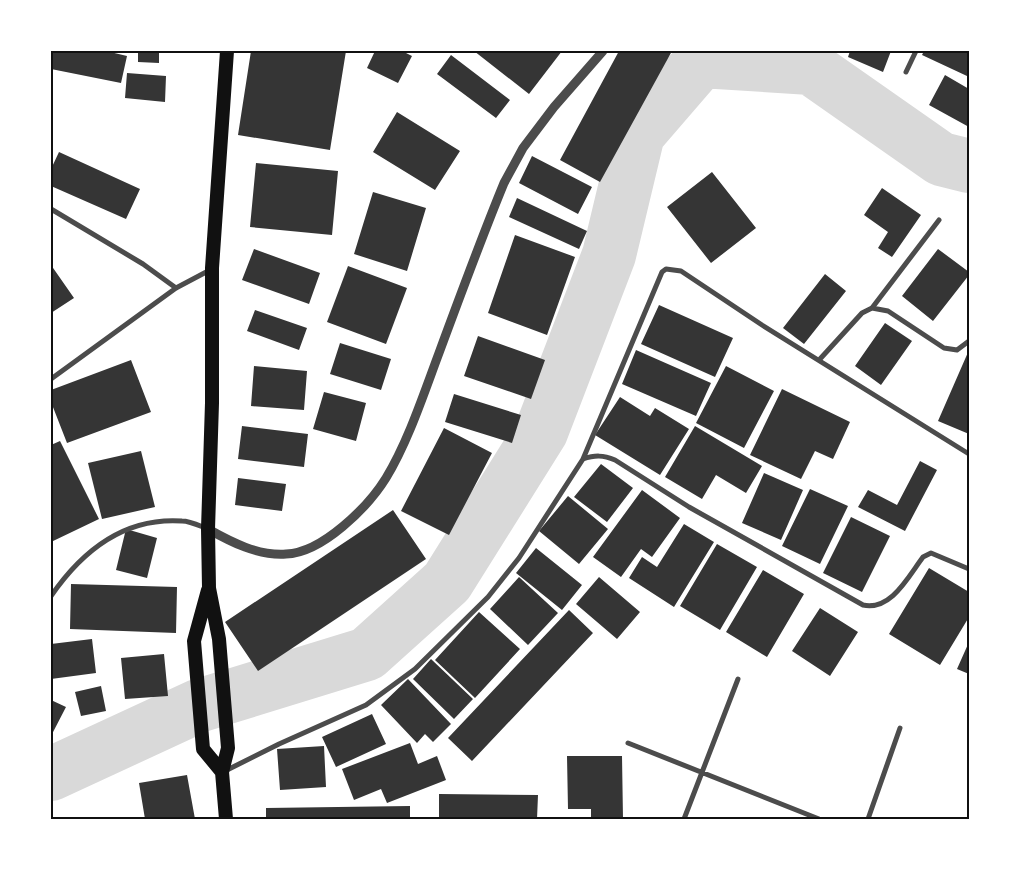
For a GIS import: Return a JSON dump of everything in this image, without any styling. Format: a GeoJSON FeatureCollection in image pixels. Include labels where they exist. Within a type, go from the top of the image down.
{"type":"FeatureCollection","features":[{"type":"Feature","properties":{"kind":"highway"},"geometry":{"type":"LineString","coordinates":[[226,819],[222,772],[228,748],[219,639],[209,588],[208,529],[212,403],[212,268],[227,51]]}},
{"type":"Feature","properties":{"kind":"highway"},"geometry":{"type":"LineString","coordinates":[[209,588],[194,641],[202,749],[222,772]]}},
{"type":"Feature","properties":{"kind":"street"},"geometry":{"type":"LineString","coordinates":[[51,596],[61,581],[97,545],[124,529],[154,522],[183,521],[208,529],[237,545],[286,554],[302,551],[322,542],[343,526],[386,478],[418,410],[504,183],[523,148],[554,107],[603,51]]}},
{"type":"Feature","properties":{"kind":"street"},"geometry":{"type":"LineString","coordinates":[[906,72],[916,51]]}},
{"type":"Feature","properties":{"kind":"street"},"geometry":{"type":"LineString","coordinates":[[51,209],[142,264],[176,288]]}},
{"type":"Feature","properties":{"kind":"street"},"geometry":{"type":"LineString","coordinates":[[820,359],[862,312],[872,308],[939,220]]}},
{"type":"Feature","properties":{"kind":"street"},"geometry":{"type":"LineString","coordinates":[[51,378],[176,288],[212,268]]}},
{"type":"Feature","properties":{"kind":"street"},"geometry":{"type":"LineString","coordinates":[[222,772],[366,705],[415,669],[488,597],[534,537],[582,459],[662,272],[666,268],[681,271],[762,325],[820,359],[969,454]]}},
{"type":"Feature","properties":{"kind":"street"},"geometry":{"type":"LineString","coordinates":[[872,308],[888,311],[944,348],[957,350],[969,341]]}},
{"type":"Feature","properties":{"kind":"street"},"geometry":{"type":"LineString","coordinates":[[582,459],[604,455],[615,460],[689,508],[863,605],[873,607],[885,603],[923,557],[931,553],[969,569]]}},
{"type":"Feature","properties":{"kind":"street"},"geometry":{"type":"LineString","coordinates":[[684,819],[738,679]]}},
{"type":"Feature","properties":{"kind":"street"},"geometry":{"type":"LineString","coordinates":[[868,819],[900,728]]}},
{"type":"Feature","properties":{"kind":"street"},"geometry":{"type":"LineString","coordinates":[[628,744],[819,819]]}},
{"type":"Feature","properties":{"kind":"building"},"geometry":{"type":"Polygon","coordinates":[[[51,51],[106,51],[127,56],[121,83],[51,69],[51,51]]]}},
{"type":"Feature","properties":{"kind":"building"},"geometry":{"type":"Polygon","coordinates":[[[138,51],[159,51],[159,63],[138,62],[138,51]]]}},
{"type":"Feature","properties":{"kind":"building"},"geometry":{"type":"Polygon","coordinates":[[[251,51],[346,51],[330,150],[238,135],[251,51]]]}},
{"type":"Feature","properties":{"kind":"building"},"geometry":{"type":"Polygon","coordinates":[[[375,51],[402,51],[412,56],[398,83],[367,68],[375,51]]]}},
{"type":"Feature","properties":{"kind":"building"},"geometry":{"type":"Polygon","coordinates":[[[474,51],[562,51],[529,94],[474,51]]]}},
{"type":"Feature","properties":{"kind":"building"},"geometry":{"type":"Polygon","coordinates":[[[619,51],[672,51],[600,182],[560,160],[619,51]]]}},
{"type":"Feature","properties":{"kind":"building"},"geometry":{"type":"Polygon","coordinates":[[[850,51],[891,51],[883,72],[848,57],[850,51]]]}},
{"type":"Feature","properties":{"kind":"building"},"geometry":{"type":"Polygon","coordinates":[[[924,51],[969,51],[967,76],[922,55],[924,51]]]}},
{"type":"Feature","properties":{"kind":"building"},"geometry":{"type":"Polygon","coordinates":[[[451,55],[510,100],[496,118],[437,74],[451,55]]]}},
{"type":"Feature","properties":{"kind":"building"},"geometry":{"type":"Polygon","coordinates":[[[127,73],[166,76],[165,102],[125,98],[127,73]]]}},
{"type":"Feature","properties":{"kind":"building"},"geometry":{"type":"Polygon","coordinates":[[[945,75],[969,89],[969,127],[929,105],[945,75]]]}},
{"type":"Feature","properties":{"kind":"building"},"geometry":{"type":"Polygon","coordinates":[[[397,112],[460,151],[435,190],[373,152],[397,112]]]}},
{"type":"Feature","properties":{"kind":"building"},"geometry":{"type":"Polygon","coordinates":[[[59,152],[140,189],[126,219],[51,186],[51,169],[59,152]]]}},
{"type":"Feature","properties":{"kind":"building"},"geometry":{"type":"Polygon","coordinates":[[[532,156],[592,187],[578,214],[519,183],[532,156]]]}},
{"type":"Feature","properties":{"kind":"building"},"geometry":{"type":"Polygon","coordinates":[[[256,163],[338,171],[332,235],[250,227],[256,163]]]}},
{"type":"Feature","properties":{"kind":"building"},"geometry":{"type":"Polygon","coordinates":[[[712,172],[756,228],[711,263],[667,207],[712,172]]]}},
{"type":"Feature","properties":{"kind":"building"},"geometry":{"type":"Polygon","coordinates":[[[882,188],[921,215],[892,257],[878,248],[888,232],[864,215],[882,188]]]}},
{"type":"Feature","properties":{"kind":"building"},"geometry":{"type":"Polygon","coordinates":[[[373,192],[426,208],[407,271],[354,254],[373,192]]]}},
{"type":"Feature","properties":{"kind":"building"},"geometry":{"type":"Polygon","coordinates":[[[517,198],[587,231],[579,249],[509,217],[517,198]]]}},
{"type":"Feature","properties":{"kind":"building"},"geometry":{"type":"Polygon","coordinates":[[[515,235],[575,257],[547,335],[488,313],[515,235]]]}},
{"type":"Feature","properties":{"kind":"building"},"geometry":{"type":"Polygon","coordinates":[[[254,249],[320,273],[309,304],[242,280],[254,249]]]}},
{"type":"Feature","properties":{"kind":"building"},"geometry":{"type":"Polygon","coordinates":[[[938,249],[969,272],[969,275],[933,321],[902,296],[938,249]]]}},
{"type":"Feature","properties":{"kind":"building"},"geometry":{"type":"Polygon","coordinates":[[[51,265],[74,298],[51,313],[51,265]]]}},
{"type":"Feature","properties":{"kind":"building"},"geometry":{"type":"Polygon","coordinates":[[[348,266],[407,288],[386,344],[327,322],[348,266]]]}},
{"type":"Feature","properties":{"kind":"building"},"geometry":{"type":"Polygon","coordinates":[[[825,274],[846,291],[804,344],[783,328],[825,274]]]}},
{"type":"Feature","properties":{"kind":"building"},"geometry":{"type":"Polygon","coordinates":[[[659,305],[733,338],[715,377],[641,344],[659,305]]]}},
{"type":"Feature","properties":{"kind":"building"},"geometry":{"type":"Polygon","coordinates":[[[255,310],[307,328],[299,350],[247,331],[255,310]]]}},
{"type":"Feature","properties":{"kind":"building"},"geometry":{"type":"Polygon","coordinates":[[[885,323],[912,341],[881,385],[855,366],[885,323]]]}},
{"type":"Feature","properties":{"kind":"building"},"geometry":{"type":"Polygon","coordinates":[[[478,336],[545,360],[531,399],[464,376],[478,336]]]}},
{"type":"Feature","properties":{"kind":"building"},"geometry":{"type":"Polygon","coordinates":[[[340,343],[391,359],[381,390],[330,374],[340,343]]]}},
{"type":"Feature","properties":{"kind":"building"},"geometry":{"type":"Polygon","coordinates":[[[636,350],[711,383],[696,416],[622,384],[636,350]]]}},
{"type":"Feature","properties":{"kind":"building"},"geometry":{"type":"Polygon","coordinates":[[[969,350],[969,434],[938,421],[969,350]]]}},
{"type":"Feature","properties":{"kind":"building"},"geometry":{"type":"Polygon","coordinates":[[[131,360],[151,412],[67,443],[51,402],[51,390],[131,360]]]}},
{"type":"Feature","properties":{"kind":"building"},"geometry":{"type":"Polygon","coordinates":[[[254,366],[307,371],[304,410],[251,406],[254,366]]]}},
{"type":"Feature","properties":{"kind":"building"},"geometry":{"type":"Polygon","coordinates":[[[726,366],[774,391],[744,448],[696,423],[726,366]]]}},
{"type":"Feature","properties":{"kind":"building"},"geometry":{"type":"Polygon","coordinates":[[[782,389],[850,422],[833,459],[815,451],[801,479],[750,455],[782,389]]]}},
{"type":"Feature","properties":{"kind":"building"},"geometry":{"type":"Polygon","coordinates":[[[324,392],[366,403],[356,441],[313,429],[324,392]]]}},
{"type":"Feature","properties":{"kind":"building"},"geometry":{"type":"Polygon","coordinates":[[[454,394],[521,415],[512,443],[445,422],[454,394]]]}},
{"type":"Feature","properties":{"kind":"building"},"geometry":{"type":"Polygon","coordinates":[[[620,397],[650,416],[655,408],[689,429],[660,475],[595,435],[620,397]]]}},
{"type":"Feature","properties":{"kind":"building"},"geometry":{"type":"Polygon","coordinates":[[[242,426],[308,434],[304,467],[238,459],[242,426]]]}},
{"type":"Feature","properties":{"kind":"building"},"geometry":{"type":"Polygon","coordinates":[[[695,426],[762,466],[746,493],[716,475],[702,499],[665,477],[695,426]]]}},
{"type":"Feature","properties":{"kind":"building"},"geometry":{"type":"Polygon","coordinates":[[[444,428],[492,453],[449,535],[401,511],[444,428]]]}},
{"type":"Feature","properties":{"kind":"building"},"geometry":{"type":"Polygon","coordinates":[[[60,441],[99,519],[51,542],[51,445],[60,441]]]}},
{"type":"Feature","properties":{"kind":"building"},"geometry":{"type":"Polygon","coordinates":[[[141,451],[155,507],[102,519],[88,463],[141,451]]]}},
{"type":"Feature","properties":{"kind":"building"},"geometry":{"type":"Polygon","coordinates":[[[920,461],[937,470],[905,531],[858,507],[868,490],[897,505],[920,461]]]}},
{"type":"Feature","properties":{"kind":"building"},"geometry":{"type":"Polygon","coordinates":[[[601,464],[633,488],[607,522],[574,497],[601,464]]]}},
{"type":"Feature","properties":{"kind":"building"},"geometry":{"type":"Polygon","coordinates":[[[764,473],[803,490],[781,540],[742,523],[764,473]]]}},
{"type":"Feature","properties":{"kind":"building"},"geometry":{"type":"Polygon","coordinates":[[[238,478],[286,484],[282,511],[235,505],[238,478]]]}},
{"type":"Feature","properties":{"kind":"building"},"geometry":{"type":"Polygon","coordinates":[[[810,489],[848,506],[820,564],[782,546],[810,489]]]}},
{"type":"Feature","properties":{"kind":"building"},"geometry":{"type":"Polygon","coordinates":[[[642,490],[680,518],[652,557],[641,549],[621,577],[593,557],[642,490]]]}},
{"type":"Feature","properties":{"kind":"building"},"geometry":{"type":"Polygon","coordinates":[[[568,496],[608,529],[579,564],[539,531],[568,496]]]}},
{"type":"Feature","properties":{"kind":"building"},"geometry":{"type":"Polygon","coordinates":[[[393,510],[426,559],[258,671],[225,622],[393,510]]]}},
{"type":"Feature","properties":{"kind":"building"},"geometry":{"type":"Polygon","coordinates":[[[851,517],[890,536],[862,592],[823,573],[851,517]]]}},
{"type":"Feature","properties":{"kind":"building"},"geometry":{"type":"Polygon","coordinates":[[[684,524],[714,542],[674,607],[629,578],[642,557],[657,567],[684,524]]]}},
{"type":"Feature","properties":{"kind":"building"},"geometry":{"type":"Polygon","coordinates":[[[126,529],[157,538],[147,578],[116,570],[126,529]]]}},
{"type":"Feature","properties":{"kind":"building"},"geometry":{"type":"Polygon","coordinates":[[[717,544],[757,567],[720,630],[680,606],[717,544]]]}},
{"type":"Feature","properties":{"kind":"building"},"geometry":{"type":"Polygon","coordinates":[[[536,548],[582,585],[562,610],[516,573],[536,548]]]}},
{"type":"Feature","properties":{"kind":"building"},"geometry":{"type":"Polygon","coordinates":[[[929,568],[969,592],[969,617],[940,665],[889,634],[929,568]]]}},
{"type":"Feature","properties":{"kind":"building"},"geometry":{"type":"Polygon","coordinates":[[[763,570],[804,594],[767,657],[726,632],[763,570]]]}},
{"type":"Feature","properties":{"kind":"building"},"geometry":{"type":"Polygon","coordinates":[[[519,577],[558,613],[528,645],[490,609],[519,577]]]}},
{"type":"Feature","properties":{"kind":"building"},"geometry":{"type":"Polygon","coordinates":[[[599,577],[640,612],[617,639],[576,604],[599,577]]]}},
{"type":"Feature","properties":{"kind":"building"},"geometry":{"type":"Polygon","coordinates":[[[71,584],[177,587],[176,633],[70,629],[71,584]]]}},
{"type":"Feature","properties":{"kind":"building"},"geometry":{"type":"Polygon","coordinates":[[[820,608],[858,632],[830,676],[792,651],[820,608]]]}},
{"type":"Feature","properties":{"kind":"building"},"geometry":{"type":"Polygon","coordinates":[[[569,610],[593,633],[472,761],[448,738],[569,610]]]}},
{"type":"Feature","properties":{"kind":"building"},"geometry":{"type":"Polygon","coordinates":[[[479,612],[520,649],[475,698],[435,660],[479,612]]]}},
{"type":"Feature","properties":{"kind":"building"},"geometry":{"type":"Polygon","coordinates":[[[92,639],[96,673],[51,679],[51,644],[92,639]]]}},
{"type":"Feature","properties":{"kind":"building"},"geometry":{"type":"Polygon","coordinates":[[[969,642],[969,674],[957,669],[969,642]]]}},
{"type":"Feature","properties":{"kind":"building"},"geometry":{"type":"Polygon","coordinates":[[[164,654],[168,696],[125,699],[121,658],[164,654]]]}},
{"type":"Feature","properties":{"kind":"building"},"geometry":{"type":"Polygon","coordinates":[[[431,659],[473,699],[454,719],[413,679],[431,659]]]}},
{"type":"Feature","properties":{"kind":"building"},"geometry":{"type":"Polygon","coordinates":[[[408,679],[451,724],[433,742],[425,734],[417,743],[381,705],[408,679]]]}},
{"type":"Feature","properties":{"kind":"building"},"geometry":{"type":"Polygon","coordinates":[[[101,686],[106,711],[81,716],[75,692],[101,686]]]}},
{"type":"Feature","properties":{"kind":"building"},"geometry":{"type":"Polygon","coordinates":[[[51,700],[66,707],[51,736],[51,700]]]}},
{"type":"Feature","properties":{"kind":"building"},"geometry":{"type":"Polygon","coordinates":[[[372,714],[386,744],[336,767],[322,737],[372,714]]]}},
{"type":"Feature","properties":{"kind":"building"},"geometry":{"type":"Polygon","coordinates":[[[410,743],[418,764],[437,756],[446,780],[387,803],[381,789],[354,800],[342,769],[410,743]]]}},
{"type":"Feature","properties":{"kind":"building"},"geometry":{"type":"Polygon","coordinates":[[[324,746],[326,787],[280,790],[277,749],[324,746]]]}},
{"type":"Feature","properties":{"kind":"building"},"geometry":{"type":"Polygon","coordinates":[[[567,756],[622,756],[623,819],[591,819],[591,809],[568,809],[567,756]]]}},
{"type":"Feature","properties":{"kind":"building"},"geometry":{"type":"Polygon","coordinates":[[[187,775],[195,819],[145,819],[139,783],[187,775]]]}},
{"type":"Feature","properties":{"kind":"building"},"geometry":{"type":"Polygon","coordinates":[[[439,794],[538,795],[537,819],[439,819],[439,794]]]}},
{"type":"Feature","properties":{"kind":"building"},"geometry":{"type":"Polygon","coordinates":[[[410,806],[410,819],[266,819],[266,808],[410,806]]]}},
{"type":"Feature","properties":{"kind":"waterway"},"geometry":{"type":"LineString","coordinates":[[51,774],[198,706],[367,654],[447,582],[541,432],[609,255],[638,134],[701,61],[811,68],[941,159],[969,166]]}}]}
